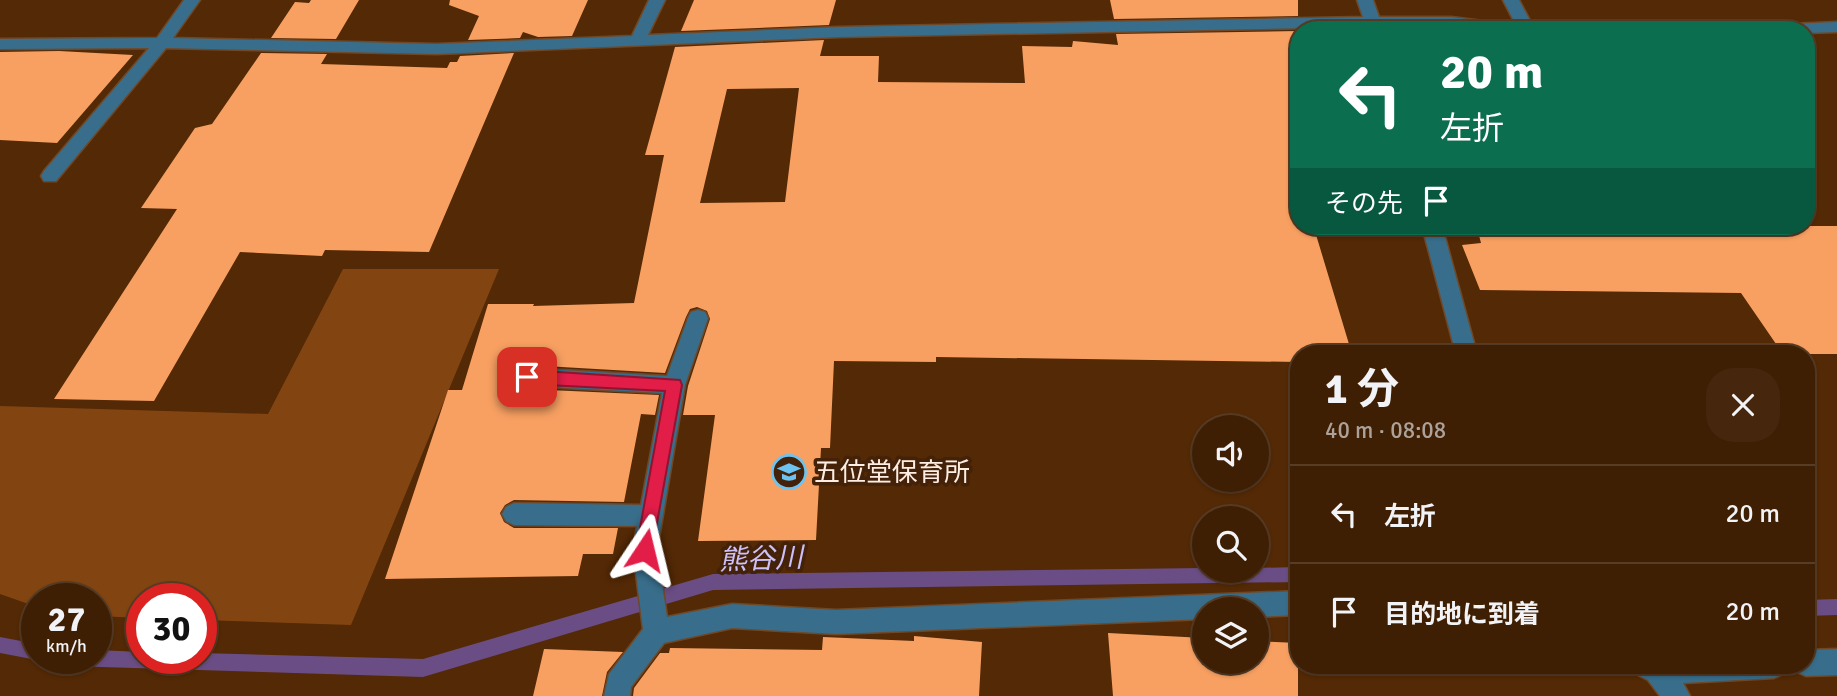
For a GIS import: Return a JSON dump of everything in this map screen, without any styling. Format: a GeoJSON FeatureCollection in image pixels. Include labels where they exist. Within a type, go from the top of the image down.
{"type":"FeatureCollection","features":[{"type":"Feature","properties":{"kind":"street"},"geometry":{"type":"LineString","coordinates":[[50,176],[162,43],[192,0]]}},
{"type":"Feature","properties":{"kind":"street"},"geometry":{"type":"LineString","coordinates":[[638,39],[657,0]]}},
{"type":"Feature","properties":{"kind":"street"},"geometry":{"type":"LineString","coordinates":[[1365,0],[1373,21]]}},
{"type":"Feature","properties":{"kind":"street"},"geometry":{"type":"LineString","coordinates":[[1511,0],[1522,21]]}},
{"type":"Feature","properties":{"kind":"street"},"geometry":{"type":"LineString","coordinates":[[0,44],[162,43],[437,49],[638,39],[1290,27]]}},
{"type":"Feature","properties":{"kind":"street"},"geometry":{"type":"LineString","coordinates":[[1815,28],[1837,27]]}},
{"type":"Feature","properties":{"kind":"street"},"geometry":{"type":"LineString","coordinates":[[1434,235],[1464,345]]}},
{"type":"Feature","properties":{"kind":"street"},"geometry":{"type":"LineString","coordinates":[[656,632],[645,550],[674,385],[698,318]]}},
{"type":"Feature","properties":{"kind":"street"},"geometry":{"type":"LineString","coordinates":[[527,377],[674,385]]}},
{"type":"Feature","properties":{"kind":"street"},"geometry":{"type":"LineString","coordinates":[[514,514],[651,516]]}},
{"type":"Feature","properties":{"kind":"street"},"geometry":{"type":"LineString","coordinates":[[617,696],[618,683],[656,632],[732,616],[836,622],[1290,603]]}},
{"type":"Feature","properties":{"kind":"street"},"geometry":{"type":"LineString","coordinates":[[1815,663],[1837,662]]}},
{"type":"Feature","properties":{"kind":"street"},"geometry":{"type":"LineString","coordinates":[[1656,674],[1677,696]]}},
{"type":"Feature","properties":{"kind":"shaded area"},"geometry":{"type":"Polygon","coordinates":[[[343,269],[499,269],[351,625],[217,621],[217,583],[126,583],[126,617],[112,617],[112,583],[21,583],[21,601],[0,594],[0,406],[268,414],[343,269]]]}},
{"type":"Feature","properties":{"kind":"building"},"geometry":{"type":"Polygon","coordinates":[[[311,0],[359,0],[336,39],[271,38],[295,2],[309,3],[311,0]]]}},
{"type":"Feature","properties":{"kind":"building"},"geometry":{"type":"Polygon","coordinates":[[[450,0],[588,0],[572,36],[538,37],[523,32],[520,38],[468,40],[479,16],[449,5],[450,0]]]}},
{"type":"Feature","properties":{"kind":"building"},"geometry":{"type":"Polygon","coordinates":[[[694,0],[836,0],[829,25],[681,31],[694,0]]]}},
{"type":"Feature","properties":{"kind":"building"},"geometry":{"type":"Polygon","coordinates":[[[1110,0],[1298,0],[1298,16],[1114,19],[1110,0]]]}},
{"type":"Feature","properties":{"kind":"building"},"geometry":{"type":"Polygon","coordinates":[[[1290,31],[1290,235],[1316,235],[1349,345],[1290,345],[1290,362],[936,357],[936,362],[834,361],[830,448],[821,448],[816,540],[698,541],[715,415],[683,415],[688,386],[710,319],[707,311],[697,307],[690,309],[686,317],[665,373],[527,365],[518,369],[514,376],[517,384],[527,389],[659,395],[655,415],[641,414],[624,502],[514,500],[505,505],[500,513],[504,522],[514,528],[618,528],[613,554],[583,554],[578,576],[385,579],[448,390],[462,390],[488,304],[534,304],[533,306],[634,303],[664,155],[645,155],[675,47],[824,40],[820,56],[879,56],[878,82],[1025,83],[1022,46],[1072,47],[1073,41],[1118,45],[1116,34],[1290,31]],[[799,88],[727,89],[700,203],[785,202],[799,88]]]}},
{"type":"Feature","properties":{"kind":"building"},"geometry":{"type":"Polygon","coordinates":[[[59,51],[133,55],[57,143],[0,140],[0,52],[59,51]]]}},
{"type":"Feature","properties":{"kind":"building"},"geometry":{"type":"Polygon","coordinates":[[[261,53],[327,54],[321,64],[447,68],[450,62],[457,62],[460,56],[514,53],[429,252],[325,250],[322,256],[240,252],[154,401],[54,399],[177,209],[141,208],[195,128],[212,124],[261,53]]]}},
{"type":"Feature","properties":{"kind":"building"},"geometry":{"type":"Polygon","coordinates":[[[1815,226],[1837,226],[1837,354],[1815,354],[1815,345],[1777,345],[1741,293],[1480,290],[1462,245],[1481,243],[1479,235],[1815,235],[1815,226]]]}},
{"type":"Feature","properties":{"kind":"building"},"geometry":{"type":"Polygon","coordinates":[[[1108,633],[1192,637],[1192,674],[1269,674],[1269,642],[1290,643],[1290,674],[1298,674],[1298,696],[1113,696],[1108,633]]]}},
{"type":"Feature","properties":{"kind":"building"},"geometry":{"type":"Polygon","coordinates":[[[914,636],[982,642],[979,696],[633,696],[634,688],[660,653],[669,653],[670,648],[822,650],[823,637],[914,641],[914,636]]]}},
{"type":"Feature","properties":{"kind":"building"},"geometry":{"type":"Polygon","coordinates":[[[544,649],[623,652],[607,672],[602,696],[533,696],[544,649]]]}},
{"type":"Feature","properties":{"kind":"waterway","name":"熊谷川"},"geometry":{"type":"LineString","coordinates":[[112,659],[423,668],[713,582],[1290,575]]}},
{"type":"Feature","properties":{"kind":"waterway","name":"熊谷川"},"geometry":{"type":"LineString","coordinates":[[1815,608],[1837,607]]}},
{"type":"Feature","properties":{"kind":"waterway","name":"熊谷川"},"geometry":{"type":"LineString","coordinates":[[0,645],[21,649]]}},
{"type":"Feature","properties":{"kind":"place","name":"五位堂保育所"},"geometry":{"type":"Point","coordinates":[789,472]}},
{"type":"Feature","properties":{"kind":"route"},"geometry":{"type":"LineString","coordinates":[[527,377],[674,385],[645,550]]}}]}
